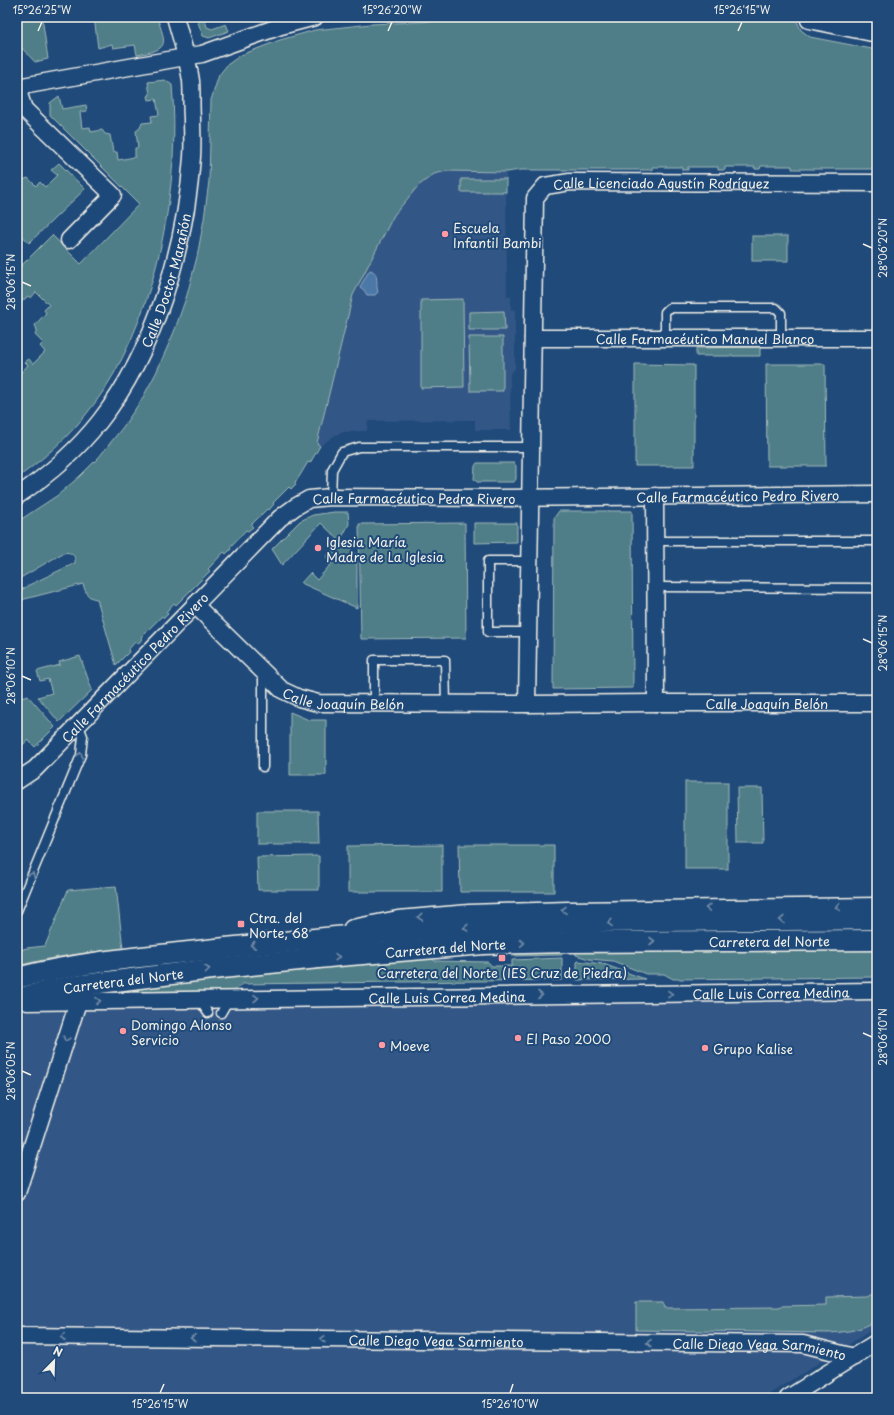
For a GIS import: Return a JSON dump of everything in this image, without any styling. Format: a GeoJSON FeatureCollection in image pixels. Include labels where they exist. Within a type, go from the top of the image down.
{"type":"FeatureCollection","features":[{"type":"Feature","properties":{"kind":"street","name":"Calle Doctor Marañón"},"geometry":{"type":"LineString","coordinates":[[17,496],[32,486],[77,447],[100,421],[120,392],[144,347],[158,314],[180,237],[187,200],[192,156],[191,82],[187,58],[175,17]]}},
{"type":"Feature","properties":{"kind":"street"},"geometry":{"type":"LineString","coordinates":[[69,240],[113,195],[24,109],[17,88],[175,58],[187,58],[210,53],[260,33],[316,17]]}},
{"type":"Feature","properties":{"kind":"street"},"geometry":{"type":"LineString","coordinates":[[809,19],[825,17]]}},
{"type":"Feature","properties":{"kind":"street"},"geometry":{"type":"LineString","coordinates":[[837,17],[877,24]]}},
{"type":"Feature","properties":{"kind":"street"},"geometry":{"type":"LineString","coordinates":[[809,19],[877,34]]}},
{"type":"Feature","properties":{"kind":"street","name":"Calle Licenciado Agustín Rodríguez"},"geometry":{"type":"LineString","coordinates":[[531,498],[535,198],[545,186],[570,182],[877,183]]}},
{"type":"Feature","properties":{"kind":"street","name":"Calle Farmacéutico Manuel Blanco"},"geometry":{"type":"LineString","coordinates":[[533,338],[877,338]]}},
{"type":"Feature","properties":{"kind":"street","name":"Calle Farmacéutico Pedro Rivero"},"geometry":{"type":"LineString","coordinates":[[17,781],[34,769],[280,518],[309,499],[331,497],[531,498],[877,494]]}},
{"type":"Feature","properties":{"kind":"street"},"geometry":{"type":"LineString","coordinates":[[655,496],[656,703]]}},
{"type":"Feature","properties":{"kind":"street"},"geometry":{"type":"LineString","coordinates":[[527,704],[531,498]]}},
{"type":"Feature","properties":{"kind":"street","name":"Calle Joaquín Belón"},"geometry":{"type":"LineString","coordinates":[[195,605],[282,690],[299,698],[318,703],[877,703]]}},
{"type":"Feature","properties":{"kind":"street","name":"Carretera del Norte"},"geometry":{"type":"LineString","coordinates":[[276,942],[398,919],[469,913],[568,910],[877,906]]}},
{"type":"Feature","properties":{"kind":"street","name":"Carretera del Norte"},"geometry":{"type":"LineString","coordinates":[[17,978],[39,972],[126,959],[276,942],[431,929],[568,923],[877,919]]}},
{"type":"Feature","properties":{"kind":"street","name":"Carretera del Norte"},"geometry":{"type":"LineString","coordinates":[[17,999],[75,986],[205,970],[338,956],[484,944],[877,940]]}},
{"type":"Feature","properties":{"kind":"street","name":"Calle Luis Correa Medina"},"geometry":{"type":"LineString","coordinates":[[17,1002],[877,991]]}},
{"type":"Feature","properties":{"kind":"street"},"geometry":{"type":"LineString","coordinates":[[17,1193],[78,1002]]}},
{"type":"Feature","properties":{"kind":"street","name":"Calle Diego Vega Sarmiento"},"geometry":{"type":"LineString","coordinates":[[17,1336],[803,1344],[854,1357]]}},
{"type":"Feature","properties":{"kind":"street"},"geometry":{"type":"LineString","coordinates":[[788,1398],[877,1342]]}},
{"type":"Feature","properties":{"kind":"lane"},"geometry":{"type":"LineString","coordinates":[[665,338],[665,312],[669,308],[776,308],[781,313],[781,338]]}},
{"type":"Feature","properties":{"kind":"lane"},"geometry":{"type":"LineString","coordinates":[[331,497],[332,470],[342,452],[359,446],[532,447]]}},
{"type":"Feature","properties":{"kind":"lane"},"geometry":{"type":"LineString","coordinates":[[655,541],[877,541]]}},
{"type":"Feature","properties":{"kind":"lane"},"geometry":{"type":"LineString","coordinates":[[528,632],[488,632],[488,561],[530,561]]}},
{"type":"Feature","properties":{"kind":"lane"},"geometry":{"type":"LineString","coordinates":[[656,588],[877,588]]}},
{"type":"Feature","properties":{"kind":"lane"},"geometry":{"type":"LineString","coordinates":[[374,703],[374,660],[445,660],[446,704]]}},
{"type":"Feature","properties":{"kind":"lane"},"geometry":{"type":"LineString","coordinates":[[263,671],[263,767]]}},
{"type":"Feature","properties":{"kind":"lane"},"geometry":{"type":"LineString","coordinates":[[17,911],[81,755],[83,736],[78,724]]}},
{"type":"Feature","properties":{"kind":"lane"},"geometry":{"type":"LineString","coordinates":[[199,999],[208,1014]]}},
{"type":"Feature","properties":{"kind":"lane"},"geometry":{"type":"LineString","coordinates":[[221,1013],[228,999]]}},
{"type":"Feature","properties":{"kind":"shaded area"},"geometry":{"type":"Polygon","coordinates":[[[447,171],[506,172],[507,296],[511,296],[511,310],[515,309],[515,369],[510,374],[511,430],[475,430],[475,420],[368,421],[367,431],[343,432],[334,436],[320,446],[317,443],[353,295],[394,215],[418,186],[434,174],[447,171]]]}},
{"type":"Feature","properties":{"kind":"shaded area"},"geometry":{"type":"Polygon","coordinates":[[[371,270],[374,272],[376,277],[378,292],[375,295],[367,295],[360,287],[371,270]]]}},
{"type":"Feature","properties":{"kind":"shaded area"},"geometry":{"type":"Polygon","coordinates":[[[877,1000],[877,1327],[763,1398],[17,1398],[17,1013],[91,1008],[877,1000]]]}},
{"type":"Feature","properties":{"kind":"green space"},"geometry":{"type":"Polygon","coordinates":[[[21,17],[42,17],[48,59],[35,62],[17,43],[17,20],[21,17]]]}},
{"type":"Feature","properties":{"kind":"green space"},"geometry":{"type":"Polygon","coordinates":[[[94,17],[157,17],[163,34],[163,45],[155,51],[137,55],[135,45],[113,48],[112,44],[98,48],[94,17]]]}},
{"type":"Feature","properties":{"kind":"green space"},"geometry":{"type":"Polygon","coordinates":[[[196,17],[204,17],[207,27],[212,29],[226,24],[229,31],[209,38],[203,36],[196,17]]]}},
{"type":"Feature","properties":{"kind":"green space"},"geometry":{"type":"Polygon","coordinates":[[[526,17],[795,17],[801,30],[810,37],[877,50],[877,169],[792,169],[792,166],[761,166],[760,169],[755,169],[755,167],[725,167],[725,170],[718,170],[718,167],[688,167],[688,170],[682,170],[682,167],[652,167],[652,170],[521,170],[506,172],[447,171],[434,174],[418,186],[394,215],[353,295],[317,443],[320,446],[310,463],[308,462],[295,482],[296,484],[291,489],[289,487],[273,503],[274,504],[269,510],[267,509],[251,525],[253,527],[248,531],[246,530],[230,547],[231,549],[226,554],[224,552],[208,569],[210,571],[176,605],[174,603],[166,612],[168,614],[164,618],[162,616],[141,637],[142,639],[138,644],[135,642],[128,650],[129,652],[116,665],[97,599],[91,598],[87,594],[83,584],[17,601],[17,593],[29,585],[75,563],[75,560],[71,553],[63,553],[17,580],[17,522],[58,495],[99,457],[123,427],[142,399],[156,373],[174,332],[187,295],[197,257],[204,219],[209,181],[211,100],[219,75],[227,65],[241,55],[280,40],[315,30],[371,24],[526,17]]]}},
{"type":"Feature","properties":{"kind":"green space"},"geometry":{"type":"Polygon","coordinates":[[[165,80],[172,85],[174,123],[173,162],[169,203],[162,243],[152,283],[139,321],[123,357],[95,403],[65,438],[30,469],[17,478],[17,377],[28,365],[25,362],[29,359],[33,364],[45,352],[40,346],[43,343],[35,335],[37,330],[35,325],[46,313],[44,310],[49,305],[36,292],[31,298],[28,296],[17,306],[17,270],[52,235],[81,264],[139,204],[50,115],[50,103],[59,96],[62,109],[86,105],[87,111],[80,112],[82,128],[90,127],[91,132],[102,130],[105,134],[110,135],[113,152],[117,152],[118,160],[135,157],[135,148],[138,148],[136,131],[140,128],[142,123],[152,122],[151,116],[159,115],[156,99],[149,100],[148,96],[150,95],[148,82],[165,80]]]}},
{"type":"Feature","properties":{"kind":"green space"},"geometry":{"type":"Polygon","coordinates":[[[59,163],[85,189],[29,243],[17,230],[17,179],[19,178],[23,180],[28,178],[36,186],[40,182],[45,187],[57,175],[51,170],[59,163]]]}},
{"type":"Feature","properties":{"kind":"green space"},"geometry":{"type":"Polygon","coordinates":[[[461,179],[506,179],[506,192],[461,192],[461,179]]]}},
{"type":"Feature","properties":{"kind":"green space"},"geometry":{"type":"Polygon","coordinates":[[[752,236],[788,236],[788,261],[752,261],[752,236]]]}},
{"type":"Feature","properties":{"kind":"green space"},"geometry":{"type":"Polygon","coordinates":[[[463,299],[464,387],[421,388],[421,300],[463,299]]]}},
{"type":"Feature","properties":{"kind":"green space"},"geometry":{"type":"Polygon","coordinates":[[[504,311],[505,330],[469,330],[469,312],[504,311]]]}},
{"type":"Feature","properties":{"kind":"green space"},"geometry":{"type":"Polygon","coordinates":[[[469,337],[503,337],[503,391],[470,391],[469,337]]]}},
{"type":"Feature","properties":{"kind":"green space"},"geometry":{"type":"Polygon","coordinates":[[[760,347],[760,356],[696,356],[696,348],[760,347]]]}},
{"type":"Feature","properties":{"kind":"green space"},"geometry":{"type":"Polygon","coordinates":[[[635,364],[694,365],[694,466],[635,466],[635,364]]]}},
{"type":"Feature","properties":{"kind":"green space"},"geometry":{"type":"Polygon","coordinates":[[[766,364],[825,364],[826,466],[767,466],[766,364]]]}},
{"type":"Feature","properties":{"kind":"green space"},"geometry":{"type":"Polygon","coordinates":[[[477,463],[514,463],[516,466],[516,479],[514,482],[477,482],[474,479],[475,466],[477,463]]]}},
{"type":"Feature","properties":{"kind":"green space"},"geometry":{"type":"Polygon","coordinates":[[[559,511],[632,511],[633,688],[553,689],[554,518],[559,511]]]}},
{"type":"Feature","properties":{"kind":"green space"},"geometry":{"type":"Polygon","coordinates":[[[348,512],[349,524],[340,541],[321,523],[282,565],[272,549],[300,521],[313,515],[348,512]]]}},
{"type":"Feature","properties":{"kind":"green space"},"geometry":{"type":"Polygon","coordinates":[[[465,523],[466,638],[361,639],[359,524],[465,523]]]}},
{"type":"Feature","properties":{"kind":"green space"},"geometry":{"type":"Polygon","coordinates":[[[474,523],[517,523],[517,542],[474,543],[474,523]]]}},
{"type":"Feature","properties":{"kind":"green space"},"geometry":{"type":"Polygon","coordinates":[[[340,541],[357,555],[357,608],[301,583],[310,573],[317,580],[332,563],[326,557],[340,541]]]}},
{"type":"Feature","properties":{"kind":"green space"},"geometry":{"type":"Polygon","coordinates":[[[80,656],[92,690],[59,722],[38,697],[52,693],[48,679],[40,681],[37,671],[60,665],[59,662],[80,656]]]}},
{"type":"Feature","properties":{"kind":"green space"},"geometry":{"type":"Polygon","coordinates":[[[28,696],[55,727],[35,747],[28,740],[17,750],[17,699],[28,696]]]}},
{"type":"Feature","properties":{"kind":"green space"},"geometry":{"type":"Polygon","coordinates":[[[290,712],[309,720],[326,720],[326,775],[290,775],[290,712]]]}},
{"type":"Feature","properties":{"kind":"green space"},"geometry":{"type":"Polygon","coordinates":[[[685,782],[728,782],[728,869],[685,869],[685,782]]]}},
{"type":"Feature","properties":{"kind":"green space"},"geometry":{"type":"Polygon","coordinates":[[[737,788],[762,788],[763,843],[738,843],[737,788]]]}},
{"type":"Feature","properties":{"kind":"green space"},"geometry":{"type":"Polygon","coordinates":[[[257,811],[318,811],[319,844],[257,844],[257,811]]]}},
{"type":"Feature","properties":{"kind":"green space"},"geometry":{"type":"Polygon","coordinates":[[[442,845],[442,892],[348,892],[348,846],[442,845]]]}},
{"type":"Feature","properties":{"kind":"green space"},"geometry":{"type":"Polygon","coordinates":[[[459,845],[554,845],[554,892],[460,892],[459,845]]]}},
{"type":"Feature","properties":{"kind":"green space"},"geometry":{"type":"Polygon","coordinates":[[[319,856],[319,890],[258,890],[257,857],[319,856]]]}},
{"type":"Feature","properties":{"kind":"green space"},"geometry":{"type":"Polygon","coordinates":[[[116,886],[123,949],[70,955],[17,966],[17,951],[45,946],[68,890],[116,886]]]}},
{"type":"Feature","properties":{"kind":"green space"},"geometry":{"type":"Polygon","coordinates":[[[877,947],[877,977],[673,979],[664,974],[646,974],[613,961],[589,959],[576,955],[575,950],[877,947]]]}},
{"type":"Feature","properties":{"kind":"green space"},"geometry":{"type":"Polygon","coordinates":[[[561,950],[562,955],[512,956],[516,951],[561,950]]]}},
{"type":"Feature","properties":{"kind":"green space"},"geometry":{"type":"Polygon","coordinates":[[[428,956],[435,961],[488,962],[492,966],[512,966],[512,960],[562,958],[562,980],[242,984],[231,994],[124,996],[123,988],[428,956]]]}},
{"type":"Feature","properties":{"kind":"green space"},"geometry":{"type":"Polygon","coordinates":[[[577,961],[603,964],[645,979],[577,980],[577,961]]]}},
{"type":"Feature","properties":{"kind":"green space"},"geometry":{"type":"Polygon","coordinates":[[[877,1291],[877,1320],[866,1326],[848,1331],[829,1333],[636,1330],[636,1302],[663,1302],[665,1308],[826,1305],[826,1297],[868,1296],[877,1291]]]}},
{"type":"Feature","properties":{"kind":"place","name":"Escuela Infantil Bambi"},"geometry":{"type":"Point","coordinates":[445,234]}},
{"type":"Feature","properties":{"kind":"place","name":"Iglesia María Madre de La Iglesia"},"geometry":{"type":"Point","coordinates":[318,548]}},
{"type":"Feature","properties":{"kind":"place","name":"Ctra. del Norte, 68"},"geometry":{"type":"Point","coordinates":[241,924]}},
{"type":"Feature","properties":{"kind":"place","name":"Carretera del Norte (IES Cruz de Piedra)"},"geometry":{"type":"Point","coordinates":[502,958]}},
{"type":"Feature","properties":{"kind":"place","name":"Domingo Alonso Servicio"},"geometry":{"type":"Point","coordinates":[123,1031]}},
{"type":"Feature","properties":{"kind":"place","name":"El Paso 2000"},"geometry":{"type":"Point","coordinates":[518,1038]}},
{"type":"Feature","properties":{"kind":"place","name":"Moeve"},"geometry":{"type":"Point","coordinates":[382,1045]}},
{"type":"Feature","properties":{"kind":"place","name":"Grupo Kalise"},"geometry":{"type":"Point","coordinates":[705,1048]}}]}
